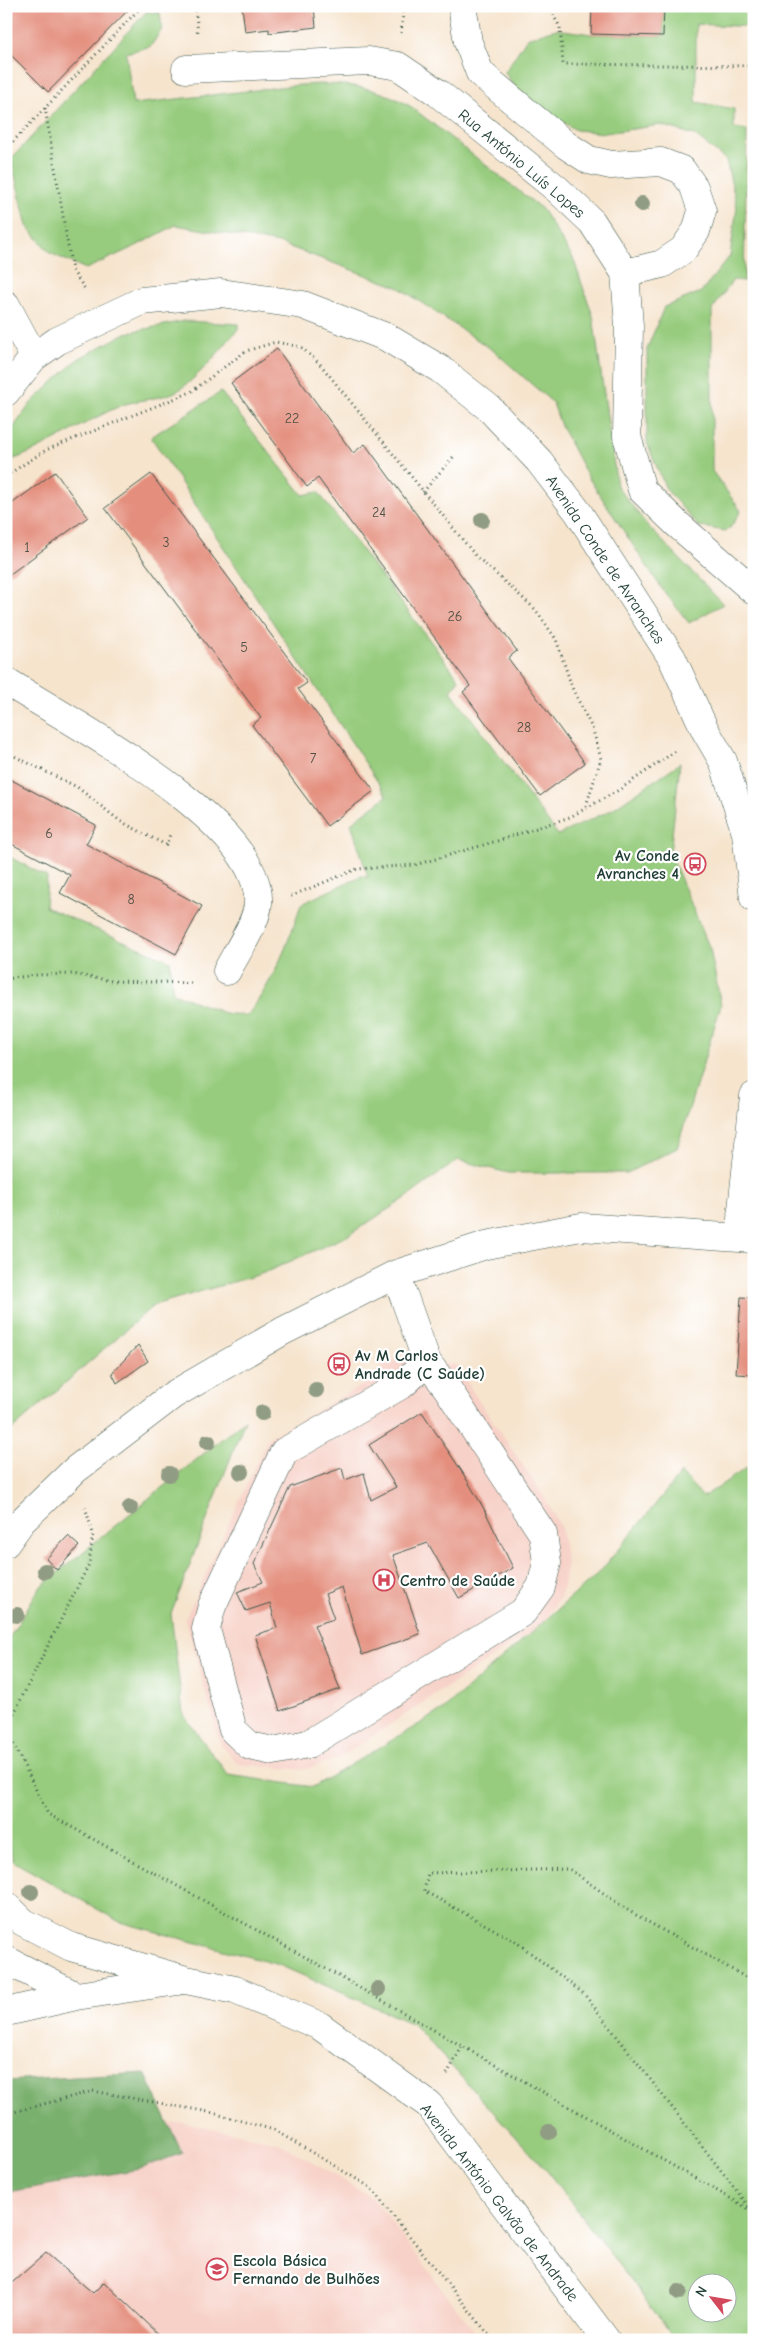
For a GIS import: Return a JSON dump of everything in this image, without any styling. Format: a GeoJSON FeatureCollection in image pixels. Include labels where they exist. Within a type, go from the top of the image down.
{"type":"FeatureCollection","features":[{"type":"Feature","properties":{"kind":"street"},"geometry":{"type":"LineString","coordinates":[[462,6],[468,42],[480,73],[566,145],[589,160],[611,165],[661,162],[682,170],[694,188],[702,211],[696,231],[683,250],[662,264],[624,273]]}},
{"type":"Feature","properties":{"kind":"street","name":"Rua António Luís Lopes"},"geometry":{"type":"LineString","coordinates":[[186,69],[369,61],[398,66],[438,94],[557,189],[592,222],[624,273],[629,326],[627,436],[642,490],[677,524],[754,590]]}},
{"type":"Feature","properties":{"kind":"street","name":"Avenida Conde de Avranches"},"geometry":{"type":"LineString","coordinates":[[6,392],[34,357],[57,341],[142,301],[221,293],[303,305],[386,337],[440,369],[489,408],[539,461],[578,512],[672,658],[705,730],[723,761],[750,826],[754,898]]}},
{"type":"Feature","properties":{"kind":"street"},"geometry":{"type":"LineString","coordinates":[[6,305],[34,357]]}},
{"type":"Feature","properties":{"kind":"street"},"geometry":{"type":"LineString","coordinates":[[6,681],[117,748],[184,796],[216,823],[240,854],[255,879],[258,903],[252,924],[227,971]]}},
{"type":"Feature","properties":{"kind":"street"},"geometry":{"type":"LineString","coordinates":[[6,1543],[21,1522],[75,1470],[173,1395],[283,1331],[396,1274],[486,1245],[581,1227],[746,1239],[754,1096]]}},
{"type":"Feature","properties":{"kind":"street"},"geometry":{"type":"LineString","coordinates":[[396,1274],[427,1362],[447,1388],[543,1534],[547,1563],[541,1586],[522,1612],[308,1744],[273,1750],[250,1746],[233,1730],[206,1629],[212,1606],[284,1452],[403,1384],[427,1362]]}},
{"type":"Feature","properties":{"kind":"street","name":"Avenida António Galvão de Andrade"},"geometry":{"type":"LineString","coordinates":[[6,1905],[23,1922],[71,1946],[186,1980],[235,1990],[320,2026],[429,2105],[606,2340]]}},
{"type":"Feature","properties":{"kind":"street"},"geometry":{"type":"LineString","coordinates":[[6,1960],[76,1996]]}},
{"type":"Feature","properties":{"kind":"street"},"geometry":{"type":"LineString","coordinates":[[6,2012],[76,1996],[186,1980]]}},
{"type":"Feature","properties":{"kind":"path"},"geometry":{"type":"LineString","coordinates":[[6,149],[142,6]]}},
{"type":"Feature","properties":{"kind":"path"},"geometry":{"type":"LineString","coordinates":[[548,6],[560,27],[563,64],[754,66]]}},
{"type":"Feature","properties":{"kind":"path"},"geometry":{"type":"LineString","coordinates":[[45,108],[72,270],[106,318]]}},
{"type":"Feature","properties":{"kind":"path"},"geometry":{"type":"LineString","coordinates":[[6,476],[46,450],[191,392],[226,363],[246,351],[276,342],[301,347],[320,364],[475,555],[535,609],[556,639],[573,690],[593,730],[602,759],[585,808]]}},
{"type":"Feature","properties":{"kind":"path"},"geometry":{"type":"LineString","coordinates":[[423,492],[454,456]]}},
{"type":"Feature","properties":{"kind":"path"},"geometry":{"type":"LineString","coordinates":[[258,903],[288,897],[357,869],[415,865],[497,842],[570,817],[619,790],[678,749]]}},
{"type":"Feature","properties":{"kind":"path"},"geometry":{"type":"LineString","coordinates":[[6,752],[77,787],[120,821],[166,845]]}},
{"type":"Feature","properties":{"kind":"path"},"geometry":{"type":"LineString","coordinates":[[6,979],[35,975],[73,974],[112,981],[170,981],[210,985],[227,971]]}},
{"type":"Feature","properties":{"kind":"path"},"geometry":{"type":"LineString","coordinates":[[75,1470],[93,1534],[89,1564],[6,1729],[48,1814],[314,1962],[752,2212]]}},
{"type":"Feature","properties":{"kind":"path"},"geometry":{"type":"LineString","coordinates":[[752,2212],[584,1994],[515,1941],[424,1891],[428,1872],[569,1869],[629,1911],[754,1982]]}},
{"type":"Feature","properties":{"kind":"path"},"geometry":{"type":"LineString","coordinates":[[6,2114],[93,2092],[209,2112],[274,2130],[370,2186],[493,2340]]}},
{"type":"Feature","properties":{"kind":"shaded area","name":"Centro de Saúde"},"geometry":{"type":"Polygon","coordinates":[[[390,1358],[457,1365],[475,1395],[545,1498],[561,1528],[567,1564],[561,1596],[542,1625],[339,1758],[303,1770],[238,1764],[220,1743],[185,1619],[268,1438],[368,1382],[390,1358]]]}},
{"type":"Feature","properties":{"kind":"shaded area","name":"Escola Básica Fernando de Bulhões"},"geometry":{"type":"Polygon","coordinates":[[[179,2122],[278,2142],[374,2199],[481,2340],[6,2340],[6,2159],[81,2132],[179,2122]]]}},
{"type":"Feature","properties":{"kind":"green space"},"geometry":{"type":"Polygon","coordinates":[[[664,6],[754,6],[754,27],[696,24],[696,102],[734,109],[734,128],[747,130],[744,281],[733,280],[712,310],[712,471],[741,511],[730,528],[725,531],[698,526],[666,489],[647,443],[647,349],[664,307],[701,292],[730,256],[737,207],[726,160],[694,135],[661,125],[605,133],[576,130],[533,105],[516,90],[505,72],[527,38],[556,29],[591,34],[663,36],[664,6]]]}},
{"type":"Feature","properties":{"kind":"green space"},"geometry":{"type":"Polygon","coordinates":[[[146,12],[160,13],[162,29],[151,46],[126,53],[133,104],[310,84],[351,86],[371,90],[390,96],[410,106],[542,209],[573,258],[593,316],[617,486],[647,525],[723,604],[689,623],[662,589],[588,477],[561,426],[553,403],[494,351],[398,287],[279,243],[176,225],[86,269],[50,253],[27,226],[11,159],[146,12]]]}},
{"type":"Feature","properties":{"kind":"green space"},"geometry":{"type":"Polygon","coordinates":[[[184,321],[239,324],[238,329],[210,361],[179,390],[120,406],[21,457],[6,462],[6,438],[31,403],[78,359],[126,333],[184,321]]]}},
{"type":"Feature","properties":{"kind":"green space"},"geometry":{"type":"Polygon","coordinates":[[[221,392],[303,495],[318,492],[459,679],[451,691],[558,835],[611,810],[680,763],[670,853],[710,949],[721,1005],[677,1148],[627,1173],[508,1173],[458,1160],[406,1198],[347,1236],[264,1273],[154,1305],[6,1435],[6,855],[47,877],[45,907],[170,961],[173,993],[224,1013],[247,1016],[265,990],[279,963],[301,904],[361,876],[368,877],[351,823],[387,796],[151,437],[221,392]]]}},
{"type":"Feature","properties":{"kind":"green space"},"geometry":{"type":"Polygon","coordinates":[[[245,1420],[171,1614],[183,1714],[228,1775],[313,1787],[443,1710],[599,1573],[681,1473],[703,1497],[754,1463],[754,2340],[676,2340],[547,2171],[413,2024],[279,1965],[120,1922],[13,1861],[6,1833],[6,1643],[40,1587],[245,1420]]]}},
{"type":"Feature","properties":{"kind":"green space"},"geometry":{"type":"Polygon","coordinates":[[[145,2073],[182,2153],[139,2169],[14,2191],[6,2195],[6,2081],[145,2073]]]}},
{"type":"Feature","properties":{"kind":"building"},"geometry":{"type":"Polygon","coordinates":[[[6,6],[132,6],[48,92],[6,50],[6,6]]]}},
{"type":"Feature","properties":{"kind":"building"},"geometry":{"type":"Polygon","coordinates":[[[242,6],[314,6],[316,27],[269,33],[269,29],[245,32],[242,6]]]}},
{"type":"Feature","properties":{"kind":"building"},"geometry":{"type":"Polygon","coordinates":[[[592,6],[664,6],[663,36],[591,34],[592,6]]]}},
{"type":"Feature","properties":{"kind":"building"},"geometry":{"type":"Polygon","coordinates":[[[277,349],[353,453],[365,444],[517,651],[508,658],[585,763],[540,796],[463,692],[470,686],[318,478],[307,487],[231,383],[277,349]]]}},
{"type":"Feature","properties":{"kind":"building"},"geometry":{"type":"Polygon","coordinates":[[[55,472],[88,517],[6,577],[6,508],[55,472]]]}},
{"type":"Feature","properties":{"kind":"building"},"geometry":{"type":"Polygon","coordinates":[[[151,474],[307,683],[298,689],[374,791],[327,826],[252,725],[261,718],[105,508],[151,474]]]}},
{"type":"Feature","properties":{"kind":"building"},"geometry":{"type":"Polygon","coordinates":[[[6,777],[96,825],[86,844],[202,906],[176,954],[60,893],[70,875],[6,841],[6,777]]]}},
{"type":"Feature","properties":{"kind":"building"},"geometry":{"type":"Polygon","coordinates":[[[741,1297],[754,1298],[754,1375],[736,1374],[741,1297]]]}},
{"type":"Feature","properties":{"kind":"building"},"geometry":{"type":"Polygon","coordinates":[[[138,1345],[148,1361],[117,1383],[112,1373],[138,1345]]]}},
{"type":"Feature","properties":{"kind":"building"},"geometry":{"type":"Polygon","coordinates":[[[422,1412],[483,1507],[513,1568],[459,1598],[428,1543],[393,1555],[420,1634],[362,1655],[342,1587],[325,1594],[334,1619],[314,1625],[340,1689],[280,1711],[255,1635],[277,1628],[270,1603],[246,1611],[237,1592],[263,1582],[254,1564],[290,1487],[342,1468],[345,1480],[364,1473],[371,1500],[396,1487],[369,1445],[422,1412]]]}},
{"type":"Feature","properties":{"kind":"building"},"geometry":{"type":"Polygon","coordinates":[[[68,1536],[79,1546],[57,1570],[46,1559],[68,1536]]]}},
{"type":"Feature","properties":{"kind":"building"},"geometry":{"type":"Polygon","coordinates":[[[46,2253],[93,2293],[104,2282],[165,2340],[10,2340],[6,2333],[6,2288],[46,2253]]]}},
{"type":"Feature","properties":{"kind":"place","name":"Av Conde Avranches 4"},"geometry":{"type":"Point","coordinates":[695,864]}},
{"type":"Feature","properties":{"kind":"place","name":"Av M Carlos Andrade (C Saúde)"},"geometry":{"type":"Point","coordinates":[339,1364]}},
{"type":"Feature","properties":{"kind":"place","name":"Centro de Saúde"},"geometry":{"type":"Point","coordinates":[384,1580]}},
{"type":"Feature","properties":{"kind":"place","name":"Escola Básica Fernando de Bulhões"},"geometry":{"type":"Point","coordinates":[217,2269]}}]}
